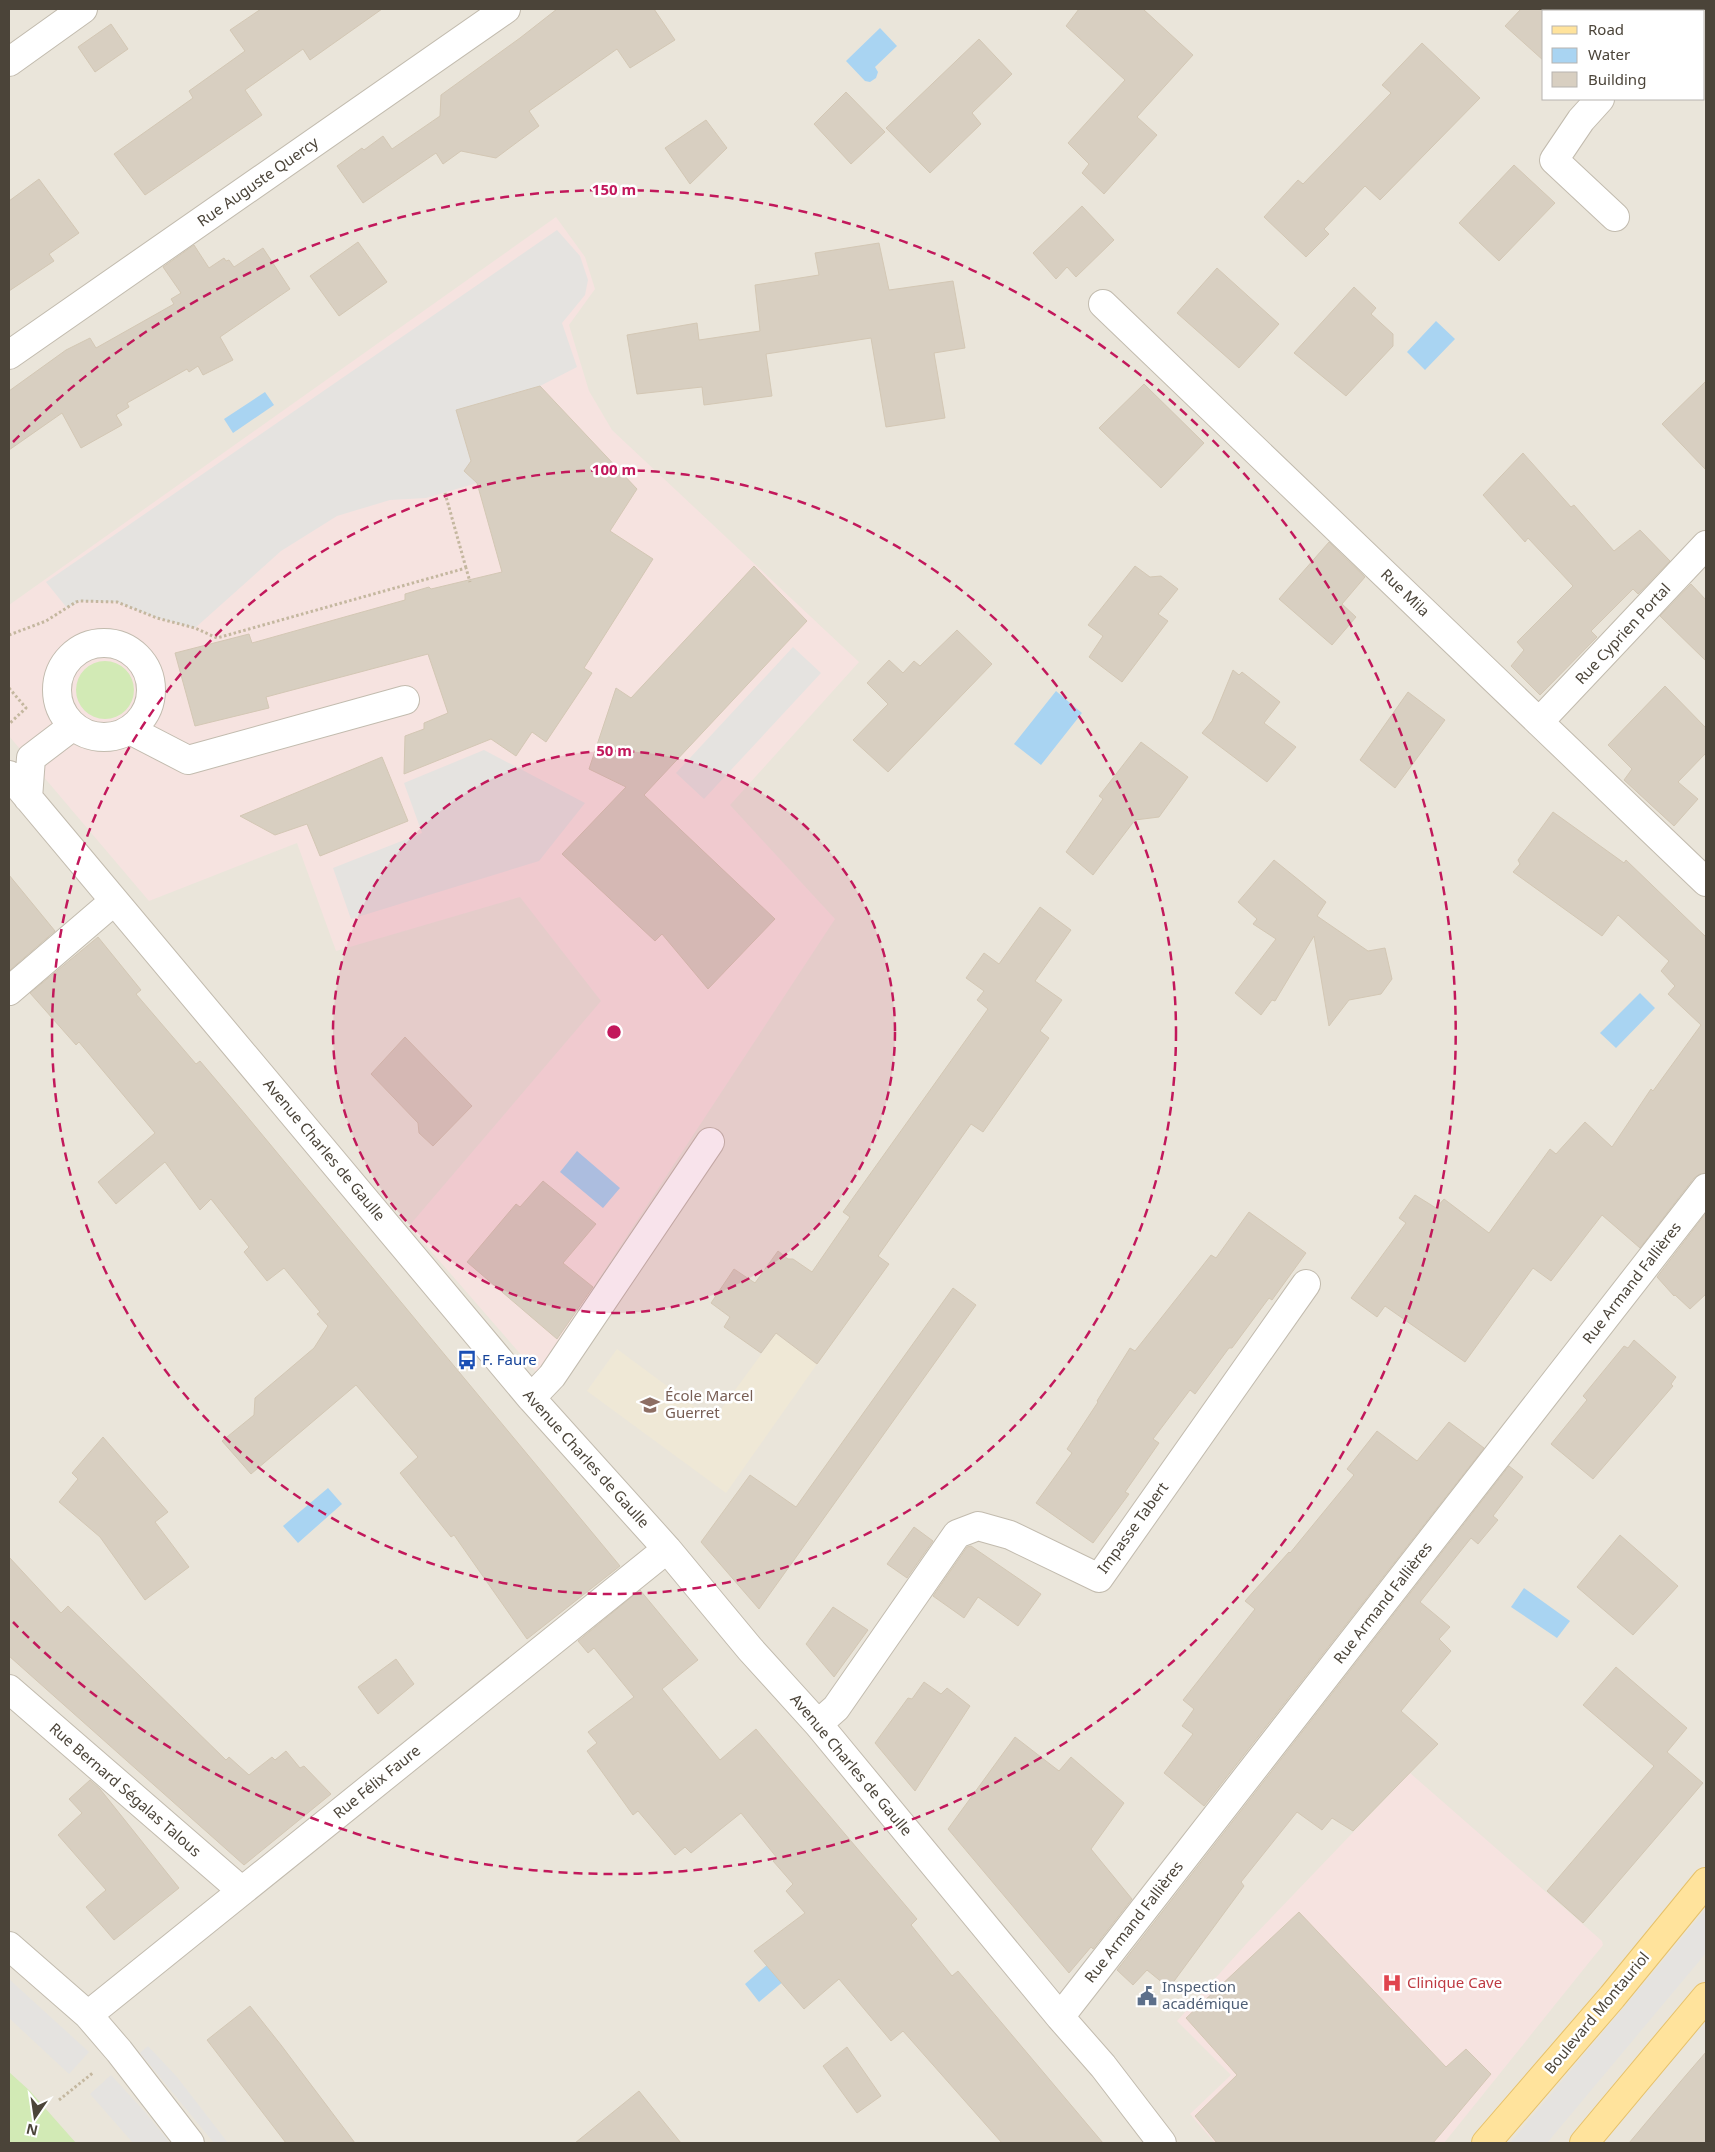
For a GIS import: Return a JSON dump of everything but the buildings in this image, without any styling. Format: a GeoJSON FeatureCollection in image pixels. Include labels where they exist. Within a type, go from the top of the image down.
{"type":"FeatureCollection","features":[{"type":"Feature","properties":{"kind":"main road","name":"Boulevard Montauriol"},"geometry":{"type":"LineString","coordinates":[[1486,2143],[1612,1997],[1706,1882]]}},
{"type":"Feature","properties":{"kind":"main road"},"geometry":{"type":"LineString","coordinates":[[1584,2143],[1706,1997]]}},
{"type":"Feature","properties":{"kind":"street"},"geometry":{"type":"LineString","coordinates":[[9,62],[83,9]]}},
{"type":"Feature","properties":{"kind":"street","name":"Rue Auguste Quercy"},"geometry":{"type":"LineString","coordinates":[[9,355],[506,9]]}},
{"type":"Feature","properties":{"kind":"street"},"geometry":{"type":"LineString","coordinates":[[1599,100],[1581,120],[1554,160],[1615,217]]}},
{"type":"Feature","properties":{"kind":"street","name":"Rue Mila"},"geometry":{"type":"LineString","coordinates":[[1103,304],[1706,882]]}},
{"type":"Feature","properties":{"kind":"street","name":"Rue Cyprien Portal"},"geometry":{"type":"LineString","coordinates":[[1539,722],[1706,546]]}},
{"type":"Feature","properties":{"kind":"street"},"geometry":{"type":"LineString","coordinates":[[101,642],[117,644],[131,651],[143,662],[150,676],[152,691],[149,706],[142,719],[130,730],[116,736],[101,737],[86,734],[73,726],[63,713],[57,698],[57,682],[62,668],[72,655],[86,647],[101,642]]}},
{"type":"Feature","properties":{"kind":"street"},"geometry":{"type":"LineString","coordinates":[[130,730],[188,760],[406,700]]}},
{"type":"Feature","properties":{"kind":"street"},"geometry":{"type":"LineString","coordinates":[[28,798],[31,758],[73,726]]}},
{"type":"Feature","properties":{"kind":"street","name":"Avenue Charles de Gaulle"},"geometry":{"type":"LineString","coordinates":[[9,775],[113,902],[531,1398],[666,1549],[750,1649],[818,1724],[1060,2017],[1103,2066],[1156,2141]]}},
{"type":"Feature","properties":{"kind":"street"},"geometry":{"type":"LineString","coordinates":[[9,991],[113,902]]}},
{"type":"Feature","properties":{"kind":"street"},"geometry":{"type":"LineString","coordinates":[[531,1398],[552,1376],[710,1142]]}},
{"type":"Feature","properties":{"kind":"street","name":"Rue Armand Fallières"},"geometry":{"type":"LineString","coordinates":[[1060,2017],[1706,1188]]}},
{"type":"Feature","properties":{"kind":"street","name":"Impasse Tabert"},"geometry":{"type":"LineString","coordinates":[[818,1724],[836,1708],[957,1534],[978,1526],[1010,1535],[1099,1578],[1306,1284]]}},
{"type":"Feature","properties":{"kind":"street","name":"Rue Félix Faure"},"geometry":{"type":"LineString","coordinates":[[88,2015],[666,1549]]}},
{"type":"Feature","properties":{"kind":"street","name":"Rue Bernard Ségalas Talous"},"geometry":{"type":"LineString","coordinates":[[9,1689],[242,1891]]}},
{"type":"Feature","properties":{"kind":"street"},"geometry":{"type":"LineString","coordinates":[[9,1946],[88,2015],[119,2051],[190,2143]]}},
{"type":"Feature","properties":{"kind":"path"},"geometry":{"type":"LineString","coordinates":[[445,492],[470,582]]}},
{"type":"Feature","properties":{"kind":"path"},"geometry":{"type":"LineString","coordinates":[[9,635],[46,621],[80,601],[118,602],[157,618],[195,628],[217,638],[466,568]]}},
{"type":"Feature","properties":{"kind":"path"},"geometry":{"type":"LineString","coordinates":[[9,688],[26,708],[9,724]]}},
{"type":"Feature","properties":{"kind":"shaded area"},"geometry":{"type":"Polygon","coordinates":[[[9,9],[1706,9],[1706,2143],[9,2143],[9,9]]]}},
{"type":"Feature","properties":{"kind":"shaded area"},"geometry":{"type":"Polygon","coordinates":[[[556,217],[585,257],[595,289],[569,325],[589,391],[612,430],[859,662],[730,805],[835,919],[537,1373],[409,1226],[601,1001],[520,897],[336,951],[297,843],[149,901],[9,736],[9,605],[556,217]]]}},
{"type":"Feature","properties":{"kind":"shaded area"},"geometry":{"type":"Polygon","coordinates":[[[557,230],[580,256],[588,280],[585,295],[562,323],[577,367],[540,386],[456,410],[471,461],[465,471],[477,483],[426,498],[390,500],[337,516],[281,551],[195,628],[157,618],[117,602],[80,601],[67,608],[46,582],[557,230]]]}},
{"type":"Feature","properties":{"kind":"shaded area"},"geometry":{"type":"Polygon","coordinates":[[[793,647],[821,673],[704,799],[676,773],[793,647]]]}},
{"type":"Feature","properties":{"kind":"shaded area"},"geometry":{"type":"Polygon","coordinates":[[[484,750],[585,803],[539,861],[351,919],[333,868],[422,833],[404,783],[484,750]]]}},
{"type":"Feature","properties":{"kind":"shaded area","name":"École Marcel Guerret"},"geometry":{"type":"Polygon","coordinates":[[[776,1334],[817,1364],[726,1493],[587,1391],[617,1349],[713,1420],[776,1334]]]}},
{"type":"Feature","properties":{"kind":"shaded area","name":"Clinique Cave"},"geometry":{"type":"Polygon","coordinates":[[[1410,1773],[1602,1941],[1603,1945],[1444,2143],[1215,2143],[1190,2114],[1231,2075],[1177,2021],[1247,1943],[1410,1773]]]}},
{"type":"Feature","properties":{"kind":"shaded area"},"geometry":{"type":"Polygon","coordinates":[[[1706,1909],[1706,1953],[1547,2143],[1510,2143],[1706,1909]]]}},
{"type":"Feature","properties":{"kind":"shaded area"},"geometry":{"type":"Polygon","coordinates":[[[9,1979],[89,2052],[69,2074],[9,2018],[9,1979]]]}},
{"type":"Feature","properties":{"kind":"shaded area"},"geometry":{"type":"Polygon","coordinates":[[[148,2046],[177,2077],[228,2143],[214,2143],[140,2053],[148,2046]]]}},
{"type":"Feature","properties":{"kind":"shaded area"},"geometry":{"type":"Polygon","coordinates":[[[111,2075],[170,2143],[133,2143],[90,2094],[111,2075]]]}},
{"type":"Feature","properties":{"kind":"green space"},"geometry":{"type":"Polygon","coordinates":[[[99,661],[111,661],[126,669],[134,684],[134,696],[126,711],[111,719],[99,719],[84,711],[76,696],[76,684],[84,669],[99,661]]]}},
{"type":"Feature","properties":{"kind":"green space"},"geometry":{"type":"Polygon","coordinates":[[[9,2072],[30,2091],[76,2143],[9,2143],[9,2072]]]}},
{"type":"Feature","properties":{"kind":"water"},"geometry":{"type":"Polygon","coordinates":[[[880,28],[897,46],[875,67],[878,72],[876,78],[870,82],[865,81],[846,61],[880,28]]]}},
{"type":"Feature","properties":{"kind":"water"},"geometry":{"type":"Polygon","coordinates":[[[1436,321],[1455,339],[1425,370],[1407,352],[1436,321]]]}},
{"type":"Feature","properties":{"kind":"water"},"geometry":{"type":"Polygon","coordinates":[[[265,392],[274,405],[233,433],[224,419],[265,392]]]}},
{"type":"Feature","properties":{"kind":"water"},"geometry":{"type":"Polygon","coordinates":[[[1056,691],[1082,713],[1041,765],[1014,744],[1056,691]]]}},
{"type":"Feature","properties":{"kind":"water"},"geometry":{"type":"Polygon","coordinates":[[[1640,993],[1655,1008],[1616,1048],[1600,1033],[1640,993]]]}},
{"type":"Feature","properties":{"kind":"water"},"geometry":{"type":"Polygon","coordinates":[[[577,1151],[620,1188],[603,1208],[560,1172],[577,1151]]]}},
{"type":"Feature","properties":{"kind":"water"},"geometry":{"type":"Polygon","coordinates":[[[328,1488],[342,1504],[298,1543],[283,1526],[328,1488]]]}},
{"type":"Feature","properties":{"kind":"water"},"geometry":{"type":"Polygon","coordinates":[[[1524,1588],[1570,1621],[1557,1638],[1511,1607],[1524,1588]]]}},
{"type":"Feature","properties":{"kind":"water"},"geometry":{"type":"Polygon","coordinates":[[[783,1951],[798,1969],[759,2002],[745,1984],[783,1951]]]}},
{"type":"Feature","properties":{"kind":"place","name":"F. Faure"},"geometry":{"type":"Point","coordinates":[467,1360]}},
{"type":"Feature","properties":{"kind":"place","name":"École Marcel Guerret"},"geometry":{"type":"Point","coordinates":[650,1405]}},
{"type":"Feature","properties":{"kind":"place","name":"Clinique Cave"},"geometry":{"type":"Point","coordinates":[1392,1983]}},
{"type":"Feature","properties":{"kind":"place","name":"Inspection académique"},"geometry":{"type":"Point","coordinates":[1147,1996]}}]}
